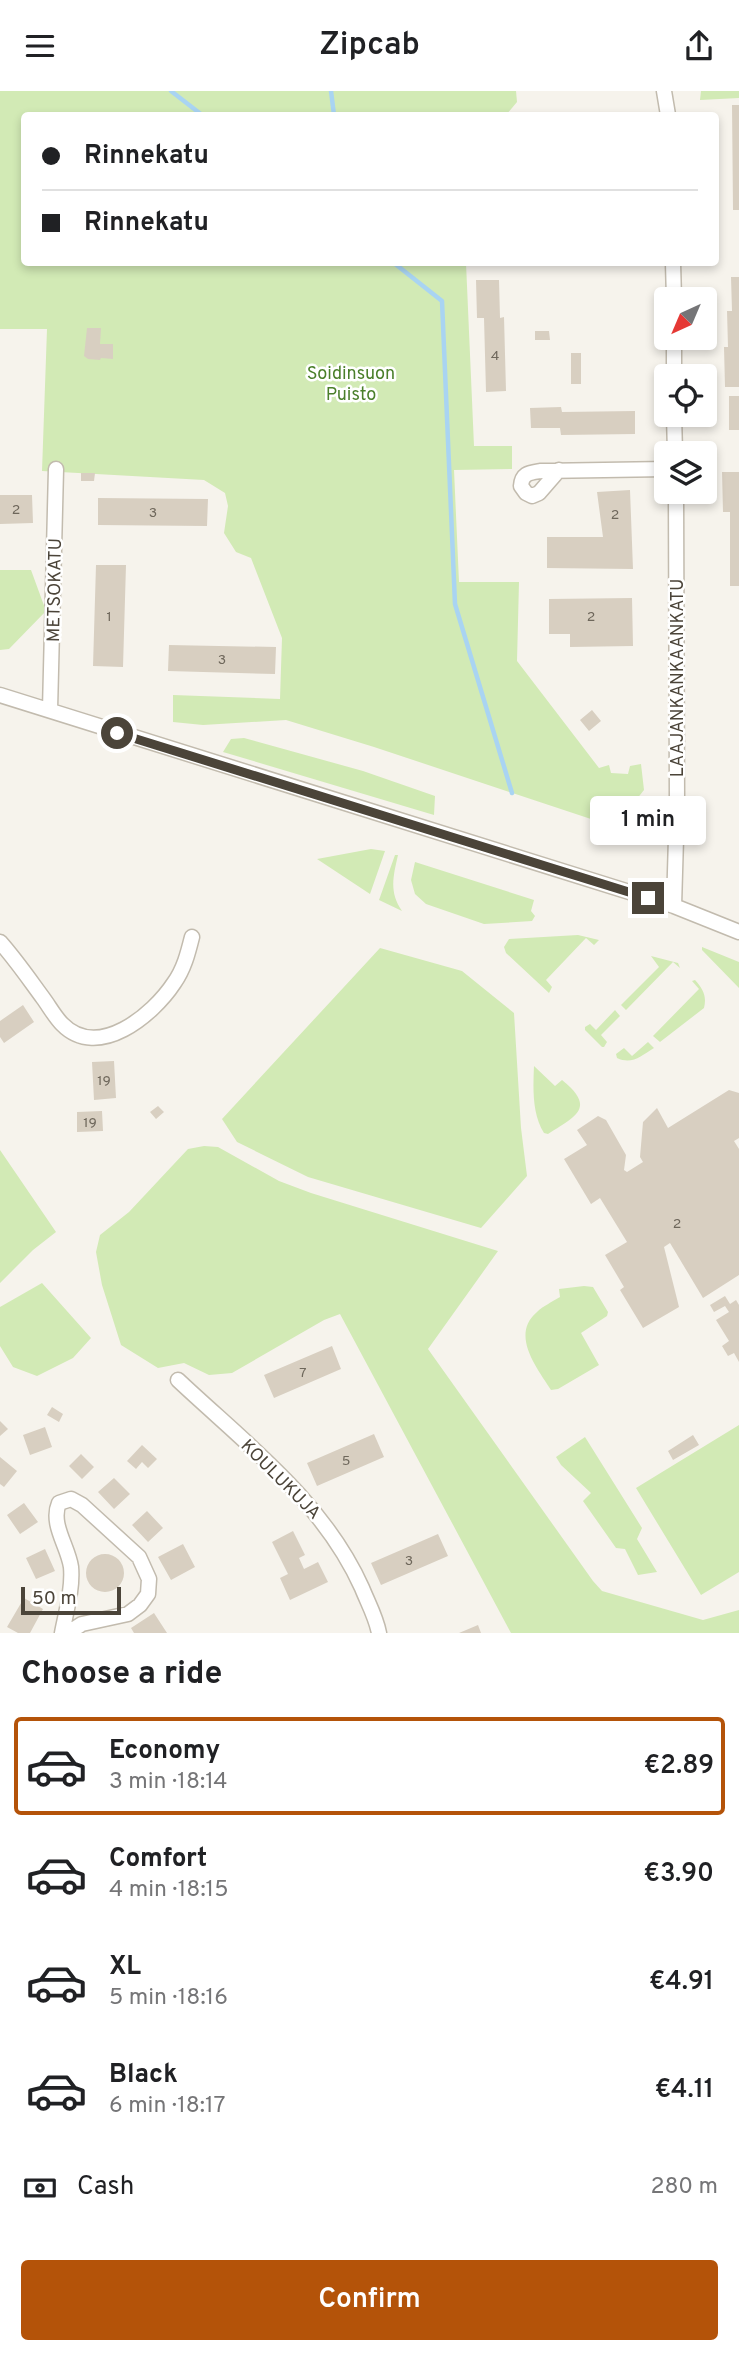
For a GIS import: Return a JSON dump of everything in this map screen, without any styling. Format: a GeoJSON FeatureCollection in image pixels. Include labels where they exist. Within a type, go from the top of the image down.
{"type":"FeatureCollection","features":[{"type":"Feature","properties":{"kind":"street"},"geometry":{"type":"LineString","coordinates":[[664,91],[668,112]]}},
{"type":"Feature","properties":{"kind":"street"},"geometry":{"type":"LineString","coordinates":[[673,266],[674,287]]}},
{"type":"Feature","properties":{"kind":"street","name":"METSOKATU"},"geometry":{"type":"LineString","coordinates":[[50,710],[56,469]]}},
{"type":"Feature","properties":{"kind":"street"},"geometry":{"type":"LineString","coordinates":[[559,470],[654,469]]}},
{"type":"Feature","properties":{"kind":"street","name":"LAAJANKANKAANKATU"},"geometry":{"type":"LineString","coordinates":[[674,907],[677,804],[676,504]]}},
{"type":"Feature","properties":{"kind":"street"},"geometry":{"type":"LineString","coordinates":[[0,695],[674,907],[739,932]]}},
{"type":"Feature","properties":{"kind":"street"},"geometry":{"type":"LineString","coordinates":[[0,942],[63,1026],[89,1039],[109,1037],[135,1023],[155,1004],[180,973],[186,962],[192,937]]}},
{"type":"Feature","properties":{"kind":"street","name":"KOULUKUJA"},"geometry":{"type":"LineString","coordinates":[[178,1380],[302,1495],[329,1529],[352,1568],[379,1633]]}},
{"type":"Feature","properties":{"kind":"street"},"geometry":{"type":"LineString","coordinates":[[62,1633],[70,1590],[71,1566],[55,1513],[59,1503],[71,1499],[82,1505],[139,1557],[149,1579],[148,1594],[140,1605],[128,1614],[82,1624],[68,1633]]}},
{"type":"Feature","properties":{"kind":"green space","name":"Soidinsuon Puisto"},"geometry":{"type":"Polygon","coordinates":[[[0,91],[516,91],[517,102],[509,112],[21,112],[21,266],[466,266],[474,446],[512,446],[512,469],[454,470],[459,582],[519,582],[517,661],[599,768],[609,765],[611,773],[628,774],[630,766],[641,764],[644,790],[620,820],[606,824],[286,720],[203,725],[173,722],[173,695],[280,699],[282,638],[251,558],[236,552],[224,533],[228,506],[225,493],[204,480],[42,471],[47,329],[0,329],[0,91]]]}},
{"type":"Feature","properties":{"kind":"green space"},"geometry":{"type":"Polygon","coordinates":[[[701,91],[739,91],[739,98],[700,100],[701,91]]]}},
{"type":"Feature","properties":{"kind":"green space"},"geometry":{"type":"Polygon","coordinates":[[[0,570],[31,570],[46,611],[9,649],[0,650],[0,570]]]}},
{"type":"Feature","properties":{"kind":"green space"},"geometry":{"type":"Polygon","coordinates":[[[244,738],[363,771],[435,796],[434,815],[223,752],[231,739],[244,738]]]}},
{"type":"Feature","properties":{"kind":"green space"},"geometry":{"type":"Polygon","coordinates":[[[371,849],[385,851],[370,894],[317,859],[371,849]]]}},
{"type":"Feature","properties":{"kind":"green space"},"geometry":{"type":"Polygon","coordinates":[[[395,855],[398,855],[394,891],[402,911],[379,900],[395,855]]]}},
{"type":"Feature","properties":{"kind":"green space"},"geometry":{"type":"Polygon","coordinates":[[[415,862],[534,900],[531,911],[535,916],[532,921],[484,924],[426,904],[415,894],[411,880],[415,862]]]}},
{"type":"Feature","properties":{"kind":"green space"},"geometry":{"type":"Polygon","coordinates":[[[578,935],[599,940],[594,945],[586,938],[546,980],[552,987],[549,993],[506,953],[504,947],[509,939],[578,935]]]}},
{"type":"Feature","properties":{"kind":"green space"},"geometry":{"type":"Polygon","coordinates":[[[702,947],[739,962],[739,988],[702,950],[702,947]]]}},
{"type":"Feature","properties":{"kind":"green space"},"geometry":{"type":"Polygon","coordinates":[[[380,948],[462,971],[514,1013],[521,1128],[527,1176],[481,1228],[308,1177],[237,1142],[222,1119],[380,948]]]}},
{"type":"Feature","properties":{"kind":"green space"},"geometry":{"type":"Polygon","coordinates":[[[651,956],[678,963],[680,968],[673,962],[626,1010],[621,1005],[659,967],[651,956]]]}},
{"type":"Feature","properties":{"kind":"green space"},"geometry":{"type":"Polygon","coordinates":[[[695,980],[704,993],[704,1008],[660,1042],[653,1036],[699,989],[692,981],[695,980]]]}},
{"type":"Feature","properties":{"kind":"green space"},"geometry":{"type":"Polygon","coordinates":[[[615,1010],[620,1016],[601,1035],[607,1042],[602,1047],[585,1027],[590,1024],[596,1030],[615,1010]]]}},
{"type":"Feature","properties":{"kind":"green space"},"geometry":{"type":"Polygon","coordinates":[[[648,1042],[654,1048],[641,1057],[627,1061],[617,1058],[616,1054],[624,1048],[632,1056],[648,1042]]]}},
{"type":"Feature","properties":{"kind":"green space"},"geometry":{"type":"Polygon","coordinates":[[[534,1066],[555,1086],[562,1080],[573,1090],[580,1105],[574,1117],[548,1134],[544,1133],[540,1126],[535,1109],[534,1066]]]}},
{"type":"Feature","properties":{"kind":"green space"},"geometry":{"type":"Polygon","coordinates":[[[218,1147],[279,1181],[311,1193],[498,1251],[428,1349],[602,1591],[703,1620],[739,1610],[739,1633],[511,1633],[340,1314],[324,1320],[232,1373],[209,1375],[184,1363],[158,1368],[121,1345],[102,1285],[96,1252],[100,1235],[129,1212],[188,1149],[218,1147]]]}},
{"type":"Feature","properties":{"kind":"green space"},"geometry":{"type":"Polygon","coordinates":[[[0,1150],[56,1232],[33,1250],[0,1283],[0,1150]]]}},
{"type":"Feature","properties":{"kind":"green space"},"geometry":{"type":"Polygon","coordinates":[[[42,1283],[91,1338],[73,1358],[37,1376],[13,1367],[0,1346],[0,1307],[42,1283]]]}},
{"type":"Feature","properties":{"kind":"green space"},"geometry":{"type":"Polygon","coordinates":[[[593,1287],[608,1312],[607,1316],[581,1333],[599,1365],[558,1389],[551,1390],[529,1351],[526,1331],[529,1321],[537,1312],[560,1297],[559,1289],[593,1287]]]}},
{"type":"Feature","properties":{"kind":"green space"},"geometry":{"type":"Polygon","coordinates":[[[739,1425],[739,1572],[701,1595],[636,1488],[739,1425]]]}},
{"type":"Feature","properties":{"kind":"green space"},"geometry":{"type":"Polygon","coordinates":[[[585,1437],[642,1528],[637,1539],[657,1572],[638,1575],[625,1549],[616,1548],[583,1501],[591,1493],[556,1457],[585,1437]]]}},
{"type":"Feature","properties":{"kind":"building"},"geometry":{"type":"Polygon","coordinates":[[[732,105],[739,105],[739,210],[733,210],[732,105]]]}},
{"type":"Feature","properties":{"kind":"building"},"geometry":{"type":"Polygon","coordinates":[[[731,277],[739,277],[739,387],[725,387],[724,347],[728,347],[727,311],[732,311],[731,277]]]}},
{"type":"Feature","properties":{"kind":"building"},"geometry":{"type":"Polygon","coordinates":[[[476,280],[499,280],[500,318],[504,317],[506,391],[486,392],[484,318],[477,318],[476,280]]]}},
{"type":"Feature","properties":{"kind":"building"},"geometry":{"type":"Polygon","coordinates":[[[87,328],[101,328],[100,344],[113,344],[113,359],[88,359],[84,356],[87,328]]]}},
{"type":"Feature","properties":{"kind":"building"},"geometry":{"type":"Polygon","coordinates":[[[535,331],[549,331],[550,340],[535,340],[535,331]]]}},
{"type":"Feature","properties":{"kind":"building"},"geometry":{"type":"Polygon","coordinates":[[[571,353],[581,353],[581,384],[571,384],[571,353]]]}},
{"type":"Feature","properties":{"kind":"building"},"geometry":{"type":"Polygon","coordinates":[[[729,396],[739,396],[739,430],[729,430],[729,396]]]}},
{"type":"Feature","properties":{"kind":"building"},"geometry":{"type":"Polygon","coordinates":[[[561,407],[562,412],[635,411],[635,434],[561,435],[560,428],[531,428],[530,408],[561,407]]]}},
{"type":"Feature","properties":{"kind":"building"},"geometry":{"type":"Polygon","coordinates":[[[722,472],[739,472],[739,586],[730,586],[730,512],[723,512],[722,472]]]}},
{"type":"Feature","properties":{"kind":"building"},"geometry":{"type":"Polygon","coordinates":[[[81,473],[95,473],[94,481],[81,481],[81,473]]]}},
{"type":"Feature","properties":{"kind":"building"},"geometry":{"type":"Polygon","coordinates":[[[630,490],[633,569],[547,568],[547,537],[603,537],[597,492],[630,490]]]}},
{"type":"Feature","properties":{"kind":"building"},"geometry":{"type":"Polygon","coordinates":[[[0,495],[32,495],[33,523],[0,524],[0,495]]]}},
{"type":"Feature","properties":{"kind":"building"},"geometry":{"type":"Polygon","coordinates":[[[98,498],[208,499],[207,526],[98,525],[98,498]]]}},
{"type":"Feature","properties":{"kind":"building"},"geometry":{"type":"Polygon","coordinates":[[[96,565],[126,565],[123,667],[93,666],[96,565]]]}},
{"type":"Feature","properties":{"kind":"building"},"geometry":{"type":"Polygon","coordinates":[[[632,598],[633,646],[570,647],[570,634],[549,634],[549,599],[632,598]]]}},
{"type":"Feature","properties":{"kind":"building"},"geometry":{"type":"Polygon","coordinates":[[[169,645],[276,647],[275,674],[168,671],[169,645]]]}},
{"type":"Feature","properties":{"kind":"building"},"geometry":{"type":"Polygon","coordinates":[[[592,710],[601,721],[589,731],[580,720],[592,710]]]}},
{"type":"Feature","properties":{"kind":"building"},"geometry":{"type":"Polygon","coordinates":[[[23,1005],[34,1022],[4,1043],[0,1037],[0,1021],[23,1005]]]}},
{"type":"Feature","properties":{"kind":"building"},"geometry":{"type":"Polygon","coordinates":[[[114,1061],[116,1098],[94,1100],[92,1062],[114,1061]]]}},
{"type":"Feature","properties":{"kind":"building"},"geometry":{"type":"Polygon","coordinates":[[[729,1090],[739,1093],[739,1138],[734,1141],[739,1149],[739,1275],[703,1298],[670,1243],[664,1247],[679,1307],[643,1328],[620,1290],[624,1287],[605,1255],[627,1242],[600,1198],[591,1204],[564,1159],[587,1145],[577,1130],[598,1116],[606,1120],[626,1155],[624,1170],[627,1172],[643,1162],[640,1157],[643,1122],[657,1108],[668,1128],[729,1090]]]}},
{"type":"Feature","properties":{"kind":"building"},"geometry":{"type":"Polygon","coordinates":[[[158,1106],[164,1112],[156,1119],[150,1112],[158,1106]]]}},
{"type":"Feature","properties":{"kind":"building"},"geometry":{"type":"Polygon","coordinates":[[[102,1111],[103,1131],[77,1132],[77,1112],[102,1111]]]}},
{"type":"Feature","properties":{"kind":"building"},"geometry":{"type":"Polygon","coordinates":[[[725,1296],[730,1304],[736,1300],[739,1305],[739,1362],[734,1353],[728,1356],[722,1346],[729,1341],[716,1320],[729,1312],[725,1306],[714,1312],[710,1305],[725,1296]]]}},
{"type":"Feature","properties":{"kind":"building"},"geometry":{"type":"Polygon","coordinates":[[[332,1346],[341,1369],[274,1398],[264,1375],[332,1346]]]}},
{"type":"Feature","properties":{"kind":"building"},"geometry":{"type":"Polygon","coordinates":[[[52,1407],[63,1414],[59,1422],[47,1415],[52,1407]]]}},
{"type":"Feature","properties":{"kind":"building"},"geometry":{"type":"Polygon","coordinates":[[[0,1421],[8,1429],[0,1436],[0,1421]]]}},
{"type":"Feature","properties":{"kind":"building"},"geometry":{"type":"Polygon","coordinates":[[[45,1427],[52,1447],[30,1455],[23,1435],[45,1427]]]}},
{"type":"Feature","properties":{"kind":"building"},"geometry":{"type":"Polygon","coordinates":[[[374,1434],[384,1457],[317,1486],[307,1463],[374,1434]]]}},
{"type":"Feature","properties":{"kind":"building"},"geometry":{"type":"Polygon","coordinates":[[[693,1435],[699,1445],[673,1460],[668,1451],[693,1435]]]}},
{"type":"Feature","properties":{"kind":"building"},"geometry":{"type":"Polygon","coordinates":[[[142,1445],[157,1459],[148,1468],[142,1462],[136,1469],[127,1461],[142,1445]]]}},
{"type":"Feature","properties":{"kind":"building"},"geometry":{"type":"Polygon","coordinates":[[[81,1454],[94,1467],[82,1479],[69,1466],[81,1454]]]}},
{"type":"Feature","properties":{"kind":"building"},"geometry":{"type":"Polygon","coordinates":[[[0,1457],[17,1471],[4,1487],[0,1484],[0,1457]]]}},
{"type":"Feature","properties":{"kind":"building"},"geometry":{"type":"Polygon","coordinates":[[[114,1478],[130,1494],[114,1509],[98,1492],[114,1478]]]}},
{"type":"Feature","properties":{"kind":"building"},"geometry":{"type":"Polygon","coordinates":[[[24,1503],[38,1522],[20,1534],[7,1515],[24,1503]]]}},
{"type":"Feature","properties":{"kind":"building"},"geometry":{"type":"Polygon","coordinates":[[[147,1511],[163,1528],[148,1542],[132,1525],[147,1511]]]}},
{"type":"Feature","properties":{"kind":"building"},"geometry":{"type":"Polygon","coordinates":[[[293,1531],[305,1555],[299,1558],[304,1569],[318,1562],[328,1582],[290,1600],[280,1578],[288,1574],[272,1542],[293,1531]]]}},
{"type":"Feature","properties":{"kind":"building"},"geometry":{"type":"Polygon","coordinates":[[[438,1534],[448,1556],[381,1585],[371,1563],[438,1534]]]}},
{"type":"Feature","properties":{"kind":"building"},"geometry":{"type":"Polygon","coordinates":[[[183,1544],[195,1567],[171,1580],[158,1557],[183,1544]]]}},
{"type":"Feature","properties":{"kind":"building"},"geometry":{"type":"Polygon","coordinates":[[[45,1549],[55,1571],[36,1579],[26,1558],[45,1549]]]}},
{"type":"Feature","properties":{"kind":"building"},"geometry":{"type":"Polygon","coordinates":[[[105,1554],[118,1560],[124,1573],[118,1586],[105,1592],[92,1586],[86,1573],[92,1560],[105,1554]]]}},
{"type":"Feature","properties":{"kind":"building"},"geometry":{"type":"Polygon","coordinates":[[[24,1598],[43,1609],[30,1633],[18,1633],[7,1627],[24,1598]]]}},
{"type":"Feature","properties":{"kind":"building"},"geometry":{"type":"Polygon","coordinates":[[[154,1613],[167,1633],[134,1633],[131,1628],[154,1613]]]}},
{"type":"Feature","properties":{"kind":"building"},"geometry":{"type":"Polygon","coordinates":[[[478,1625],[481,1633],[459,1633],[478,1625]]]}},
{"type":"Feature","properties":{"kind":"waterway"},"geometry":{"type":"LineString","coordinates":[[171,91],[198,112]]}},
{"type":"Feature","properties":{"kind":"waterway"},"geometry":{"type":"LineString","coordinates":[[331,91],[334,112]]}},
{"type":"Feature","properties":{"kind":"waterway"},"geometry":{"type":"LineString","coordinates":[[398,266],[442,301],[455,604],[512,793]]}},
{"type":"Feature","properties":{"kind":"route"},"geometry":{"type":"LineString","coordinates":[[117,733],[648,898]]}}]}
